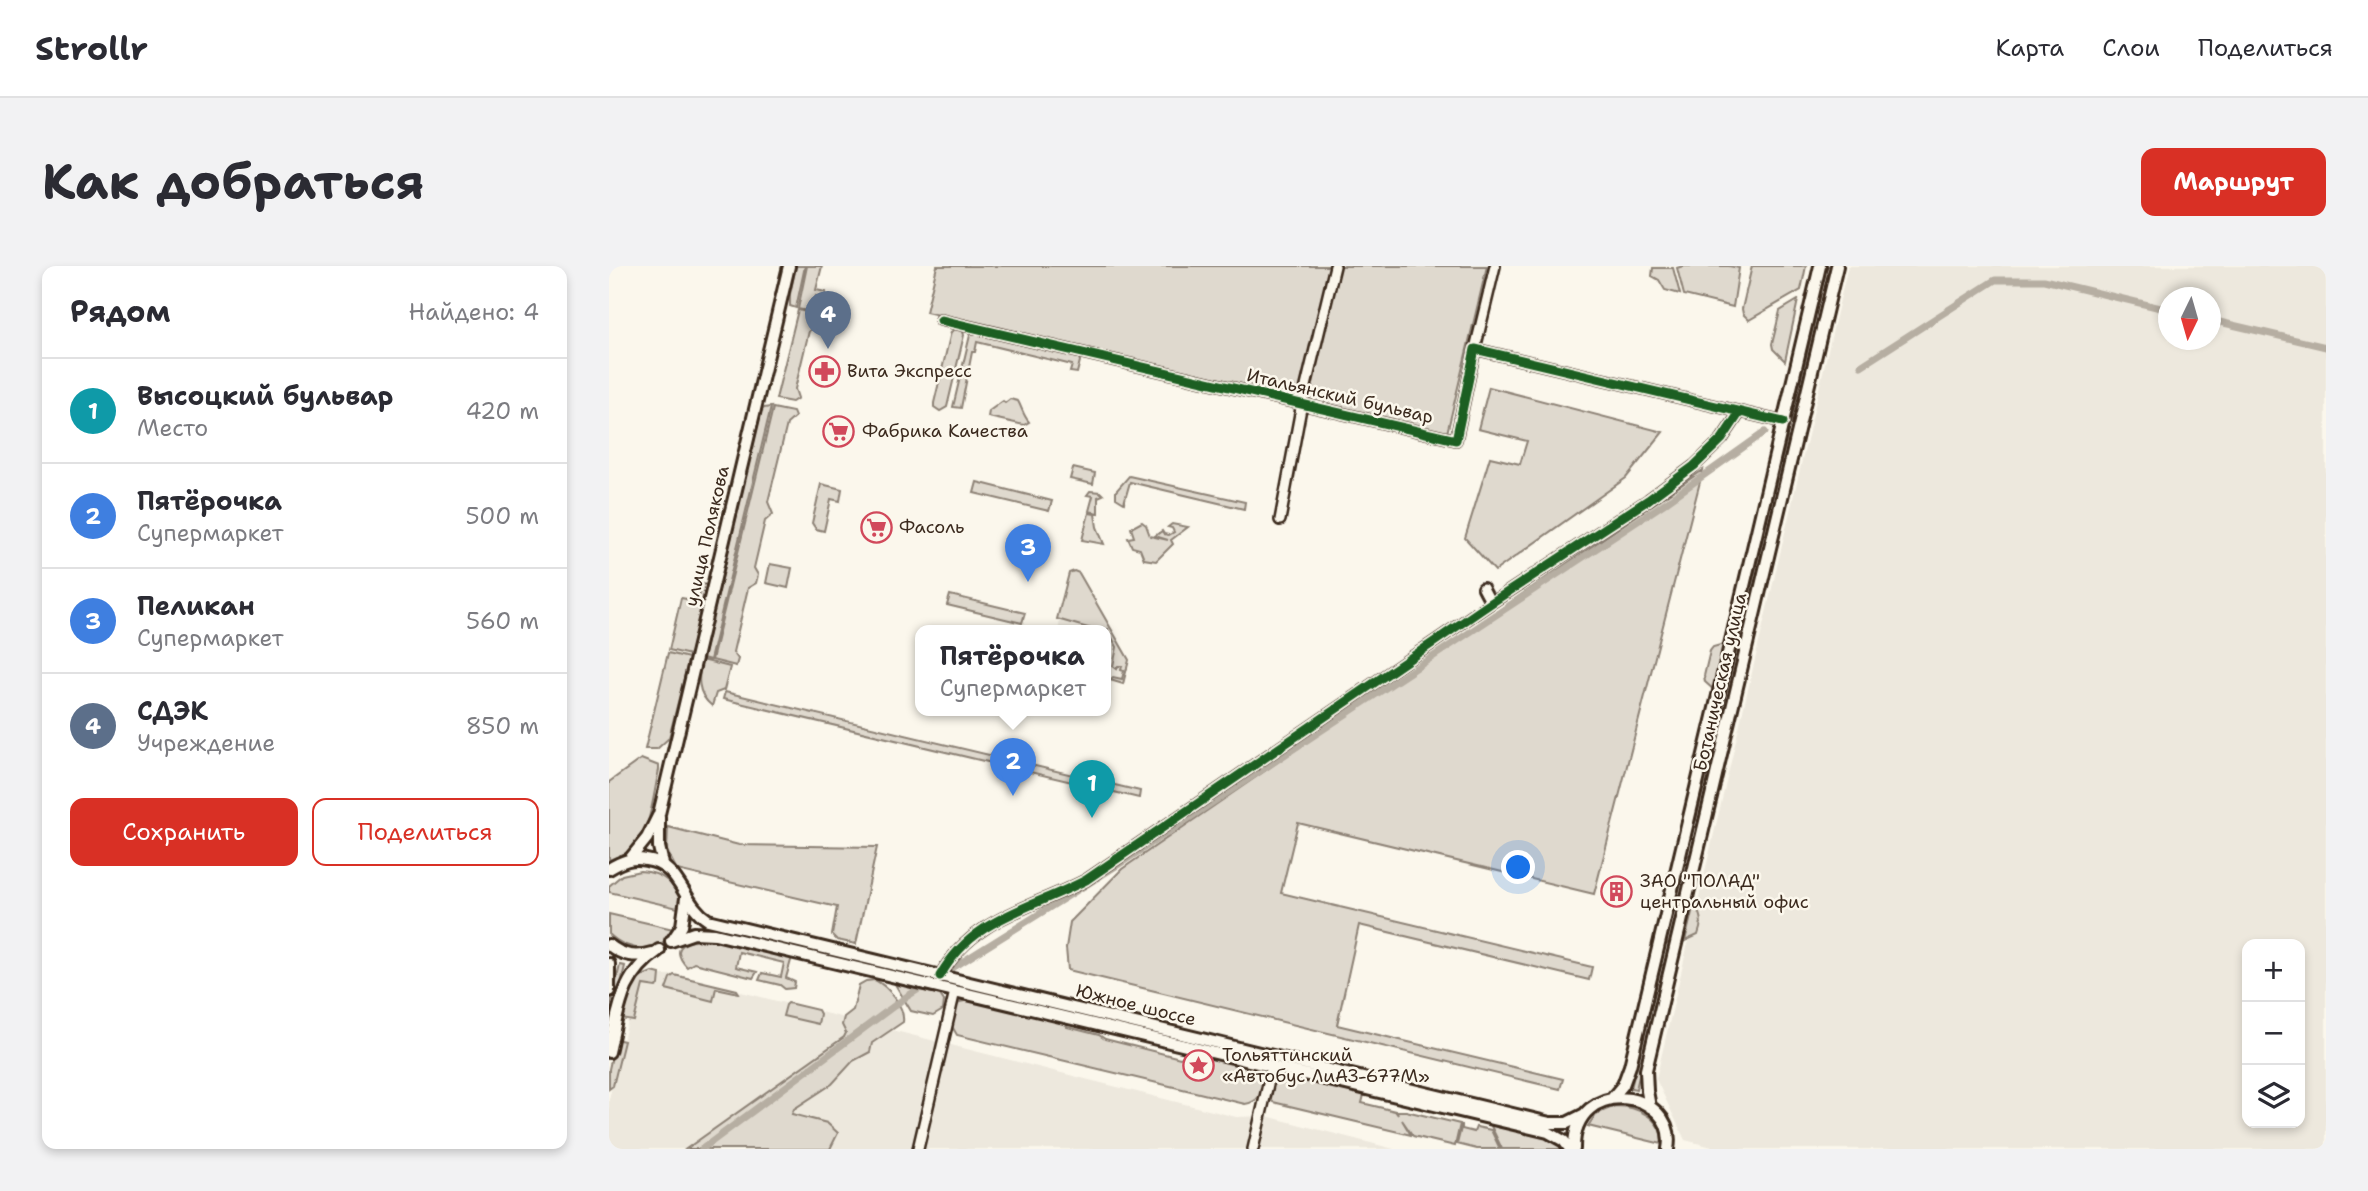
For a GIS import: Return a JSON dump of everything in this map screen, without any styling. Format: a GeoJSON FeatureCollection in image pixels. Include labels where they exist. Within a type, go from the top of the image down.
{"type":"FeatureCollection","features":[{"type":"Feature","properties":{"kind":"main road","name":"улица Полякова"},"geometry":{"type":"LineString","coordinates":[[630,859],[647,838],[659,814],[789,266]]}},
{"type":"Feature","properties":{"kind":"main road","name":"Ботаническая улица"},"geometry":{"type":"LineString","coordinates":[[1613,1097],[1623,1085],[1630,1066],[1820,266]]}},
{"type":"Feature","properties":{"kind":"main road","name":"Ботаническая улица"},"geometry":{"type":"LineString","coordinates":[[1650,1107],[1646,1070],[1837,266]]}},
{"type":"Feature","properties":{"kind":"main road"},"geometry":{"type":"LineString","coordinates":[[1782,426],[1797,434]]}},
{"type":"Feature","properties":{"kind":"main road","name":"улица Полякова"},"geometry":{"type":"LineString","coordinates":[[659,814],[659,847],[663,864]]}},
{"type":"Feature","properties":{"kind":"main road"},"geometry":{"type":"LineString","coordinates":[[1684,839],[1700,843]]}},
{"type":"Feature","properties":{"kind":"main road"},"geometry":{"type":"LineString","coordinates":[[609,869],[630,859],[663,864]]}},
{"type":"Feature","properties":{"kind":"main road","name":"Южное шоссе"},"geometry":{"type":"LineString","coordinates":[[663,864],[678,879],[694,910],[708,920],[1550,1123],[1567,1123],[1613,1097]]}},
{"type":"Feature","properties":{"kind":"main road"},"geometry":{"type":"LineString","coordinates":[[671,941],[682,926],[686,898]]}},
{"type":"Feature","properties":{"kind":"main road","name":"Южное шоссе"},"geometry":{"type":"LineString","coordinates":[[659,950],[671,941],[694,933],[715,934],[1548,1132],[1572,1149]]}},
{"type":"Feature","properties":{"kind":"main road"},"geometry":{"type":"LineString","coordinates":[[609,945],[629,955],[639,956],[659,950]]}},
{"type":"Feature","properties":{"kind":"main road"},"geometry":{"type":"LineString","coordinates":[[1658,949],[1674,953]]}},
{"type":"Feature","properties":{"kind":"main road"},"geometry":{"type":"LineString","coordinates":[[609,1052],[628,980],[640,964],[659,950]]}},
{"type":"Feature","properties":{"kind":"main road"},"geometry":{"type":"LineString","coordinates":[[609,964],[609,991]]}},
{"type":"Feature","properties":{"kind":"main road"},"geometry":{"type":"LineString","coordinates":[[1613,1097],[1633,1099],[1650,1107],[1661,1120],[1668,1143],[1680,1149]]}},
{"type":"Feature","properties":{"kind":"main road"},"geometry":{"type":"LineString","coordinates":[[1572,1149],[1576,1130],[1585,1114]]}},
{"type":"Feature","properties":{"kind":"street"},"geometry":{"type":"LineString","coordinates":[[1280,520],[1302,403],[1335,266]]}},
{"type":"Feature","properties":{"kind":"street"},"geometry":{"type":"LineString","coordinates":[[1495,266],[1475,349],[1740,412],[1782,426]]}},
{"type":"Feature","properties":{"kind":"street","name":"Итальянский бульвар"},"geometry":{"type":"LineString","coordinates":[[941,320],[1456,440],[1475,349]]}},
{"type":"Feature","properties":{"kind":"street"},"geometry":{"type":"LineString","coordinates":[[940,976],[956,951],[986,928],[1023,907],[1086,880],[1492,603],[1649,500],[1694,467],[1722,439],[1740,412]]}},
{"type":"Feature","properties":{"kind":"street"},"geometry":{"type":"LineString","coordinates":[[1483,588],[1492,603]]}},
{"type":"Feature","properties":{"kind":"street"},"geometry":{"type":"LineString","coordinates":[[918,1149],[955,991]]}},
{"type":"Feature","properties":{"kind":"street"},"geometry":{"type":"LineString","coordinates":[[1253,1149],[1272,1067]]}},
{"type":"Feature","properties":{"kind":"shaded area"},"geometry":{"type":"Polygon","coordinates":[[[796,266],[805,266],[796,308],[790,306],[790,294],[796,266]]]}},
{"type":"Feature","properties":{"kind":"shaded area"},"geometry":{"type":"Polygon","coordinates":[[[807,266],[822,266],[816,290],[826,292],[825,298],[816,296],[814,303],[822,305],[821,314],[798,309],[807,266]]]}},
{"type":"Feature","properties":{"kind":"shaded area"},"geometry":{"type":"Polygon","coordinates":[[[937,266],[1487,266],[1447,433],[926,312],[937,266]]]}},
{"type":"Feature","properties":{"kind":"shaded area"},"geometry":{"type":"Polygon","coordinates":[[[1752,266],[1806,266],[1801,290],[1749,320],[1742,309],[1752,266]]]}},
{"type":"Feature","properties":{"kind":"shaded area"},"geometry":{"type":"Polygon","coordinates":[[[1827,266],[1834,266],[1795,425],[1792,425],[1791,423],[1827,266]]]}},
{"type":"Feature","properties":{"kind":"shaded area"},"geometry":{"type":"Polygon","coordinates":[[[1848,266],[2326,266],[2326,1149],[1720,1149],[1685,1140],[1656,1079],[1848,266]]]}},
{"type":"Feature","properties":{"kind":"shaded area"},"geometry":{"type":"Polygon","coordinates":[[[1653,268],[1673,268],[1680,294],[1665,290],[1659,280],[1652,276],[1653,268]]]}},
{"type":"Feature","properties":{"kind":"shaded area"},"geometry":{"type":"Polygon","coordinates":[[[1677,268],[1739,268],[1733,307],[1684,295],[1677,268]]]}},
{"type":"Feature","properties":{"kind":"shaded area"},"geometry":{"type":"Polygon","coordinates":[[[1798,300],[1785,361],[1773,349],[1772,344],[1780,311],[1798,300]]]}},
{"type":"Feature","properties":{"kind":"shaded area"},"geometry":{"type":"Polygon","coordinates":[[[798,310],[820,315],[818,324],[809,331],[795,389],[798,398],[792,402],[776,399],[798,310]]]}},
{"type":"Feature","properties":{"kind":"shaded area"},"geometry":{"type":"Polygon","coordinates":[[[956,328],[962,329],[964,335],[947,407],[940,411],[934,407],[934,403],[951,332],[956,328]]]}},
{"type":"Feature","properties":{"kind":"shaded area"},"geometry":{"type":"Polygon","coordinates":[[[975,331],[1078,356],[1080,361],[1077,373],[1070,372],[1072,365],[977,342],[975,352],[972,352],[961,408],[953,407],[970,335],[975,331]]]}},
{"type":"Feature","properties":{"kind":"shaded area"},"geometry":{"type":"Polygon","coordinates":[[[1489,387],[1663,432],[1626,478],[1495,571],[1465,538],[1490,457],[1520,464],[1527,441],[1478,429],[1489,387]]]}},
{"type":"Feature","properties":{"kind":"shaded area"},"geometry":{"type":"Polygon","coordinates":[[[1010,399],[1018,401],[1029,422],[1024,425],[988,417],[989,411],[1010,399]]]}},
{"type":"Feature","properties":{"kind":"shaded area"},"geometry":{"type":"Polygon","coordinates":[[[771,407],[710,660],[703,658],[761,412],[764,408],[771,407]]]}},
{"type":"Feature","properties":{"kind":"shaded area"},"geometry":{"type":"Polygon","coordinates":[[[773,408],[793,412],[795,417],[787,424],[768,502],[773,514],[765,521],[754,568],[758,575],[756,583],[748,588],[733,652],[738,659],[736,666],[712,660],[773,408]]]}},
{"type":"Feature","properties":{"kind":"shaded area"},"geometry":{"type":"Polygon","coordinates":[[[1792,437],[1699,823],[1696,819],[1787,438],[1792,437]]]}},
{"type":"Feature","properties":{"kind":"shaded area"},"geometry":{"type":"Polygon","coordinates":[[[1073,468],[1095,473],[1093,484],[1070,479],[1073,468]]]}},
{"type":"Feature","properties":{"kind":"shaded area"},"geometry":{"type":"Polygon","coordinates":[[[1703,470],[1594,894],[1298,823],[1281,893],[1592,967],[1589,980],[1359,925],[1337,1025],[1563,1079],[1560,1089],[1068,970],[1066,948],[1070,922],[1122,869],[1703,470]]]}},
{"type":"Feature","properties":{"kind":"shaded area"},"geometry":{"type":"Polygon","coordinates":[[[1129,476],[1245,502],[1244,509],[1130,482],[1124,503],[1116,498],[1116,491],[1129,476]]]}},
{"type":"Feature","properties":{"kind":"shaded area"},"geometry":{"type":"Polygon","coordinates":[[[977,482],[1052,501],[1049,511],[974,493],[977,482]]]}},
{"type":"Feature","properties":{"kind":"shaded area"},"geometry":{"type":"Polygon","coordinates":[[[821,484],[842,489],[840,501],[831,499],[824,531],[816,529],[812,523],[821,484]]]}},
{"type":"Feature","properties":{"kind":"shaded area"},"geometry":{"type":"Polygon","coordinates":[[[1090,491],[1103,495],[1098,497],[1098,513],[1089,511],[1093,496],[1087,495],[1090,491]]]}},
{"type":"Feature","properties":{"kind":"shaded area"},"geometry":{"type":"Polygon","coordinates":[[[1089,513],[1095,514],[1104,544],[1082,540],[1089,513]]]}},
{"type":"Feature","properties":{"kind":"shaded area"},"geometry":{"type":"Polygon","coordinates":[[[1142,522],[1150,536],[1168,540],[1155,536],[1162,531],[1169,535],[1174,532],[1168,527],[1172,524],[1188,527],[1171,540],[1173,544],[1156,561],[1144,559],[1140,549],[1132,547],[1128,538],[1134,537],[1131,528],[1142,522]]]}},
{"type":"Feature","properties":{"kind":"shaded area"},"geometry":{"type":"Polygon","coordinates":[[[770,564],[792,568],[788,588],[766,583],[770,564]]]}},
{"type":"Feature","properties":{"kind":"shaded area"},"geometry":{"type":"Polygon","coordinates":[[[1069,573],[1079,573],[1109,625],[1078,625],[1057,619],[1069,573]]]}},
{"type":"Feature","properties":{"kind":"shaded area"},"geometry":{"type":"Polygon","coordinates":[[[1070,575],[1078,577],[1107,625],[1059,625],[1070,575]]]}},
{"type":"Feature","properties":{"kind":"shaded area"},"geometry":{"type":"Polygon","coordinates":[[[702,584],[707,585],[690,655],[669,650],[681,598],[698,601],[702,584]]]}},
{"type":"Feature","properties":{"kind":"shaded area"},"geometry":{"type":"Polygon","coordinates":[[[950,595],[1025,613],[1022,623],[947,605],[950,595]]]}},
{"type":"Feature","properties":{"kind":"shaded area"},"geometry":{"type":"Polygon","coordinates":[[[1111,629],[1129,660],[1123,684],[1111,680],[1113,677],[1122,679],[1124,671],[1121,670],[1122,666],[1117,669],[1113,666],[1117,647],[1111,636],[1111,629]]]}},
{"type":"Feature","properties":{"kind":"shaded area"},"geometry":{"type":"Polygon","coordinates":[[[1111,631],[1129,663],[1124,683],[1111,679],[1111,631]]]}},
{"type":"Feature","properties":{"kind":"shaded area"},"geometry":{"type":"Polygon","coordinates":[[[1724,644],[1714,690],[1705,682],[1704,676],[1710,651],[1713,647],[1724,644]]]}},
{"type":"Feature","properties":{"kind":"shaded area"},"geometry":{"type":"Polygon","coordinates":[[[668,653],[689,658],[669,738],[657,749],[645,749],[668,653]]]}},
{"type":"Feature","properties":{"kind":"shaded area"},"geometry":{"type":"Polygon","coordinates":[[[702,660],[730,667],[724,690],[716,693],[712,706],[703,696],[699,684],[702,660]]]}},
{"type":"Feature","properties":{"kind":"shaded area"},"geometry":{"type":"Polygon","coordinates":[[[725,692],[1140,791],[1139,798],[723,699],[725,692]]]}},
{"type":"Feature","properties":{"kind":"shaded area"},"geometry":{"type":"Polygon","coordinates":[[[641,759],[659,766],[647,825],[636,844],[627,852],[609,860],[609,782],[641,759]]]}},
{"type":"Feature","properties":{"kind":"shaded area"},"geometry":{"type":"Polygon","coordinates":[[[668,827],[739,845],[877,847],[856,944],[837,940],[832,935],[837,907],[677,870],[667,851],[668,827]]]}},
{"type":"Feature","properties":{"kind":"shaded area"},"geometry":{"type":"Polygon","coordinates":[[[1689,855],[1691,858],[1671,942],[1667,944],[1686,857],[1689,855]]]}},
{"type":"Feature","properties":{"kind":"shaded area"},"geometry":{"type":"Polygon","coordinates":[[[640,871],[656,874],[668,881],[677,893],[682,909],[609,892],[609,886],[622,875],[640,871]]]}},
{"type":"Feature","properties":{"kind":"shaded area"},"geometry":{"type":"Polygon","coordinates":[[[1694,904],[1701,919],[1700,930],[1698,935],[1685,941],[1694,904]]]}},
{"type":"Feature","properties":{"kind":"shaded area"},"geometry":{"type":"Polygon","coordinates":[[[609,914],[673,929],[668,938],[652,947],[625,945],[609,934],[609,914]]]}},
{"type":"Feature","properties":{"kind":"shaded area"},"geometry":{"type":"Polygon","coordinates":[[[710,939],[792,957],[786,978],[795,982],[794,988],[785,989],[780,985],[759,980],[762,973],[781,977],[784,963],[739,952],[736,967],[757,972],[753,978],[694,963],[687,967],[681,959],[680,948],[689,942],[710,939]]]}},
{"type":"Feature","properties":{"kind":"shaded area"},"geometry":{"type":"Polygon","coordinates":[[[620,965],[625,966],[609,1035],[609,1012],[620,965]]]}},
{"type":"Feature","properties":{"kind":"shaded area"},"geometry":{"type":"Polygon","coordinates":[[[1661,965],[1665,968],[1636,1089],[1631,1088],[1661,965]]]}},
{"type":"Feature","properties":{"kind":"shaded area"},"geometry":{"type":"Polygon","coordinates":[[[652,972],[660,974],[659,985],[643,985],[634,1021],[621,1019],[630,990],[638,979],[652,972]]]}},
{"type":"Feature","properties":{"kind":"shaded area"},"geometry":{"type":"Polygon","coordinates":[[[674,975],[1236,1117],[1266,1116],[1394,1149],[609,1149],[609,1099],[638,979],[674,975]]]}},
{"type":"Feature","properties":{"kind":"shaded area"},"geometry":{"type":"Polygon","coordinates":[[[674,975],[737,990],[739,993],[716,988],[713,1001],[666,989],[674,975]]]}},
{"type":"Feature","properties":{"kind":"shaded area"},"geometry":{"type":"Polygon","coordinates":[[[875,980],[886,987],[895,998],[903,1022],[872,1043],[870,1052],[853,1061],[832,1084],[794,1109],[792,1114],[827,1123],[838,1133],[830,1149],[686,1149],[844,1037],[844,1017],[853,1010],[859,985],[875,980]]]}},
{"type":"Feature","properties":{"kind":"shaded area"},"geometry":{"type":"Polygon","coordinates":[[[895,984],[940,995],[944,1001],[943,1010],[933,1016],[911,1011],[895,984]]]}},
{"type":"Feature","properties":{"kind":"shaded area"},"geometry":{"type":"Polygon","coordinates":[[[969,1000],[1067,1024],[1067,1027],[1105,1039],[1180,1058],[1188,1053],[1195,1053],[1257,1068],[1263,1078],[1262,1092],[1258,1099],[1245,1104],[957,1035],[950,1023],[953,1011],[960,1002],[969,1000]]]}},
{"type":"Feature","properties":{"kind":"shaded area"},"geometry":{"type":"Polygon","coordinates":[[[788,1003],[818,1010],[818,1024],[783,1016],[788,1003]]]}},
{"type":"Feature","properties":{"kind":"shaded area"},"geometry":{"type":"Polygon","coordinates":[[[616,1039],[624,1041],[613,1086],[609,1089],[609,1069],[616,1039]]]}},
{"type":"Feature","properties":{"kind":"shaded area"},"geometry":{"type":"Polygon","coordinates":[[[1282,1077],[1364,1095],[1362,1103],[1395,1111],[1398,1115],[1397,1111],[1406,1111],[1460,1124],[1455,1146],[1413,1136],[1402,1120],[1411,1135],[1273,1102],[1269,1097],[1273,1082],[1282,1077]]]}},
{"type":"Feature","properties":{"kind":"shaded area"},"geometry":{"type":"Polygon","coordinates":[[[1615,1106],[1632,1108],[1647,1115],[1658,1127],[1662,1144],[1588,1126],[1596,1114],[1615,1106]]]}},
{"type":"Feature","properties":{"kind":"shaded area"},"geometry":{"type":"Polygon","coordinates":[[[1462,1124],[1462,1129],[1474,1132],[1476,1127],[1491,1130],[1500,1149],[1477,1149],[1457,1144],[1462,1124]]]}},
{"type":"Feature","properties":{"kind":"shaded area"},"geometry":{"type":"Polygon","coordinates":[[[1491,1126],[1542,1135],[1565,1149],[1502,1149],[1491,1126]]]}},
{"type":"Feature","properties":{"kind":"waterway"},"geometry":{"type":"LineString","coordinates":[[1861,366],[1995,280],[2044,280],[2158,307]]}},
{"type":"Feature","properties":{"kind":"waterway"},"geometry":{"type":"LineString","coordinates":[[2221,322],[2326,347]]}},
{"type":"Feature","properties":{"kind":"waterway"},"geometry":{"type":"LineString","coordinates":[[702,1149],[906,997],[1124,861],[1665,503],[1765,432]]}},
{"type":"Feature","properties":{"kind":"cycle path"},"geometry":{"type":"LineString","coordinates":[[941,320],[1456,440],[1475,349],[1783,422]]}},
{"type":"Feature","properties":{"kind":"cycle path"},"geometry":{"type":"LineString","coordinates":[[940,976],[953,956],[986,927],[1086,880],[1491,603],[1648,500],[1694,466],[1722,439],[1740,412]]}},
{"type":"Feature","properties":{"kind":"place","name":"СДЭК"},"geometry":{"type":"Point","coordinates":[828,349]}},
{"type":"Feature","properties":{"kind":"place","name":"Вита Экспресс"},"geometry":{"type":"Point","coordinates":[824,371]}},
{"type":"Feature","properties":{"kind":"place","name":"Фабрика Качества"},"geometry":{"type":"Point","coordinates":[839,431]}},
{"type":"Feature","properties":{"kind":"place","name":"Фасоль"},"geometry":{"type":"Point","coordinates":[876,527]}},
{"type":"Feature","properties":{"kind":"place","name":"Пеликан"},"geometry":{"type":"Point","coordinates":[1028,582]}},
{"type":"Feature","properties":{"kind":"place","name":"Пятёрочка"},"geometry":{"type":"Point","coordinates":[1013,796]}},
{"type":"Feature","properties":{"kind":"place","name":"Высоцкий бульвар"},"geometry":{"type":"Point","coordinates":[1092,818]}},
{"type":"Feature","properties":{"kind":"place","name":"ЗАО \"ПОЛАД\" центральный офис"},"geometry":{"type":"Point","coordinates":[1617,891]}},
{"type":"Feature","properties":{"kind":"place","name":"Тольяттинский «Автобус ЛиАЗ-677М»"},"geometry":{"type":"Point","coordinates":[1199,1065]}}]}
